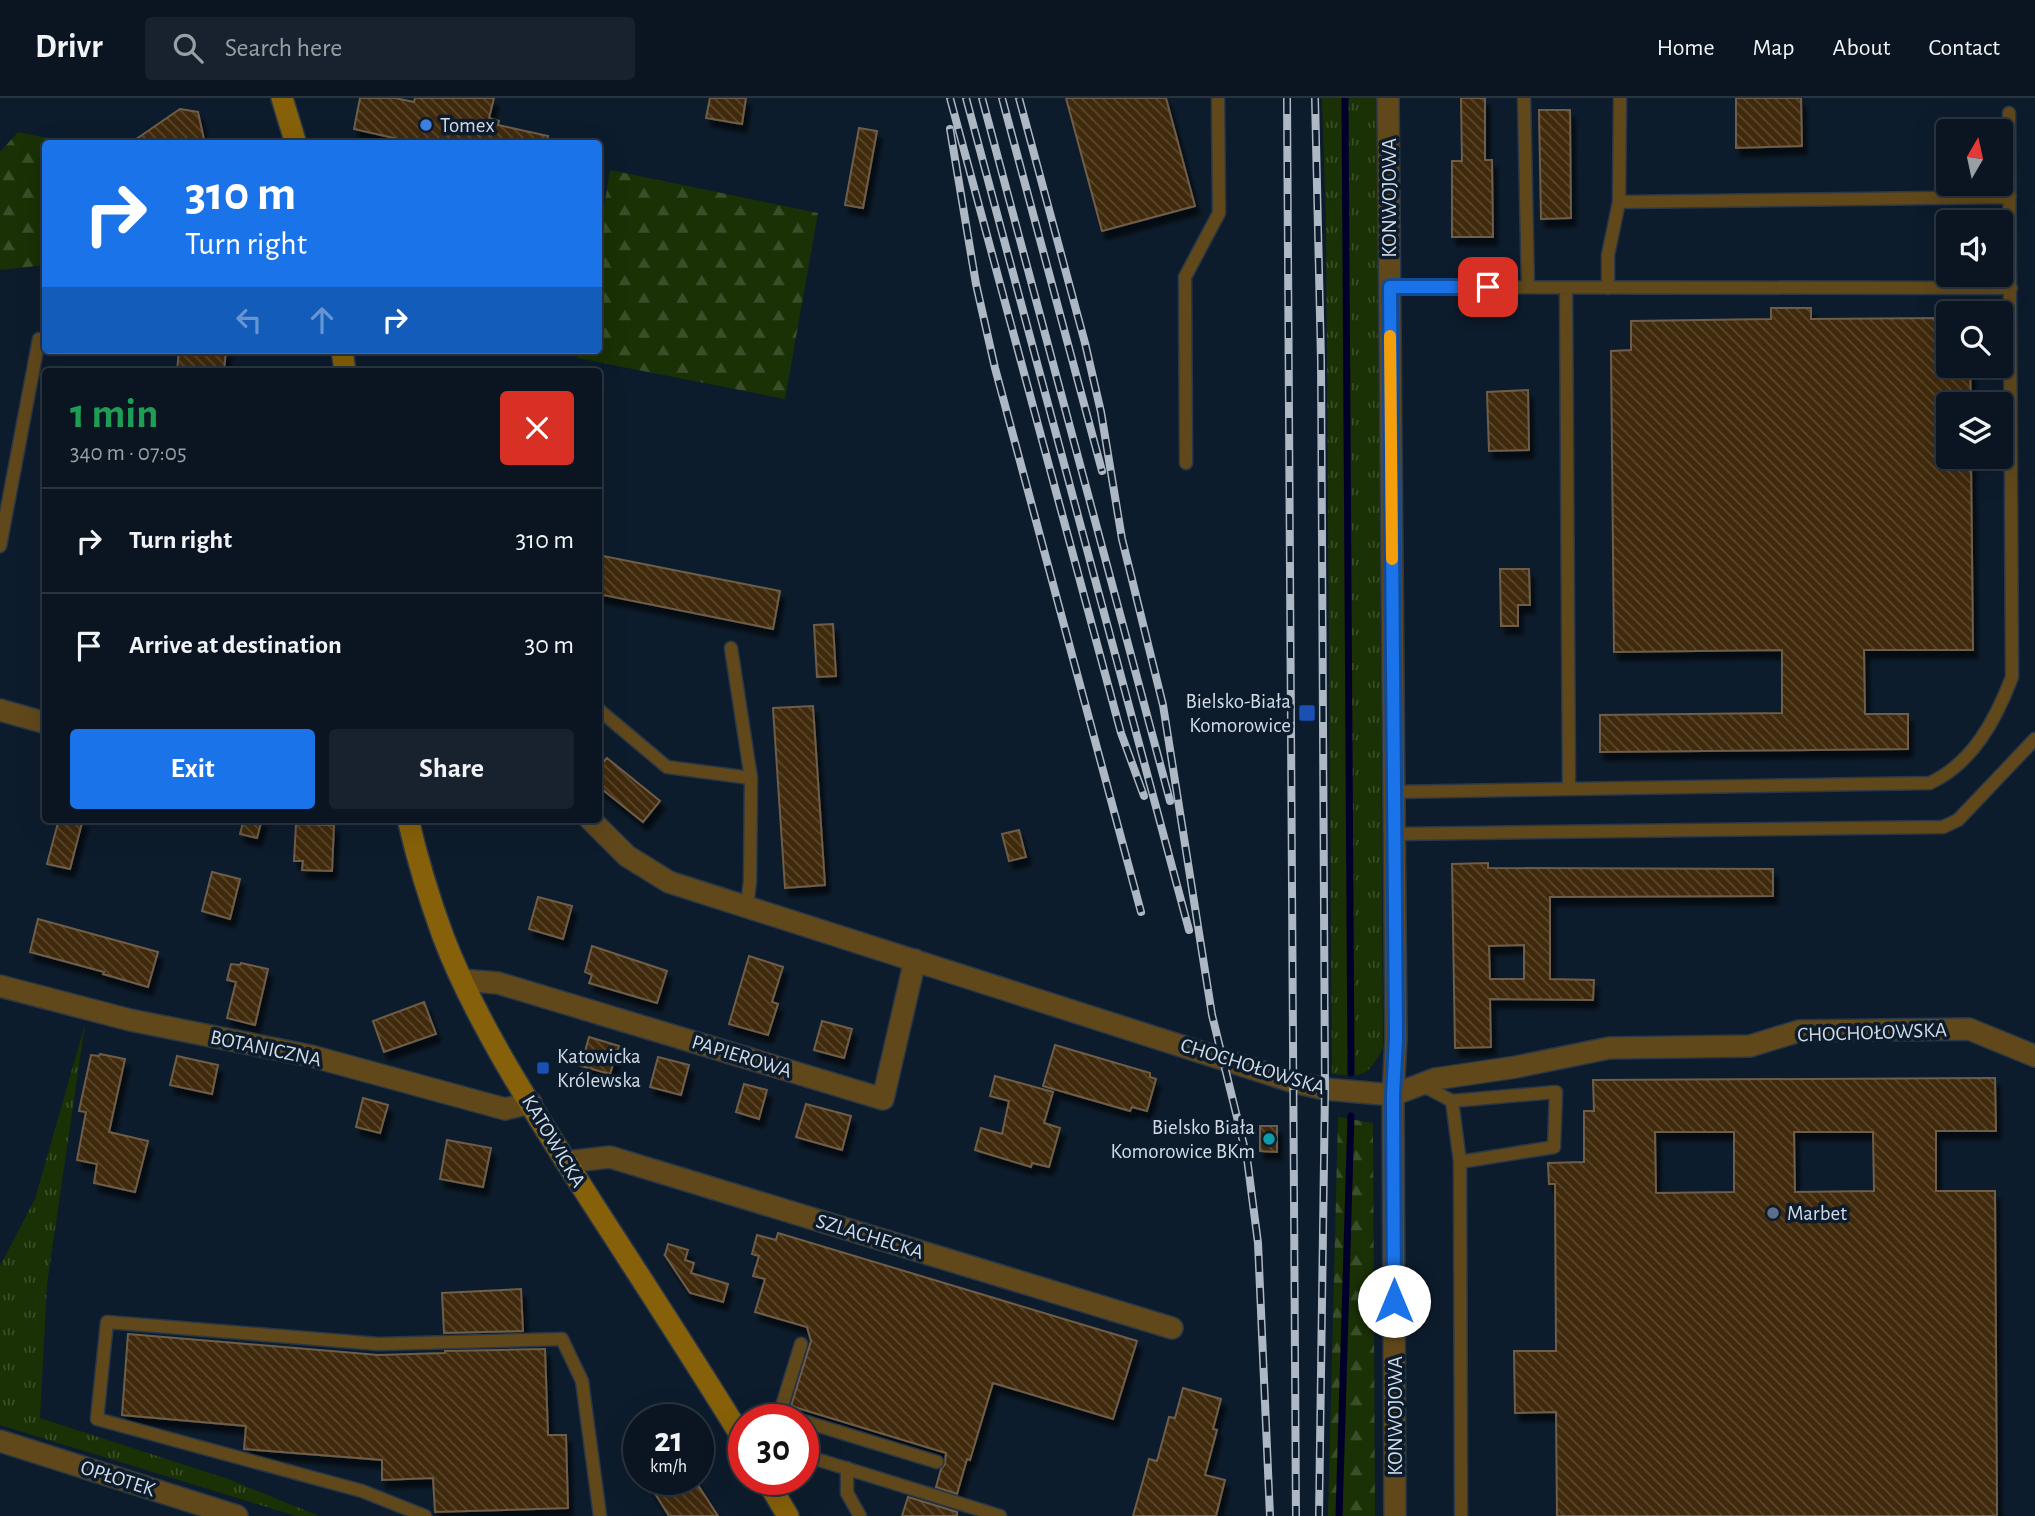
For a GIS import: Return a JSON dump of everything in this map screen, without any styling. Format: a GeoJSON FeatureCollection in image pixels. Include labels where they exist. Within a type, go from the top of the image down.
{"type":"FeatureCollection","features":[{"type":"Feature","properties":{"kind":"street"},"geometry":{"type":"LineString","coordinates":[[282,98],[295,140]]}},
{"type":"Feature","properties":{"kind":"street","name":"KONWOJOWA"},"geometry":{"type":"LineString","coordinates":[[1388,98],[1396,1039],[1393,1095],[1395,1516]]}},
{"type":"Feature","properties":{"kind":"street"},"geometry":{"type":"LineString","coordinates":[[0,710],[42,722]]}},
{"type":"Feature","properties":{"kind":"street","name":"KATOWICKA"},"geometry":{"type":"LineString","coordinates":[[409,823],[416,854],[443,936],[462,980],[566,1162],[728,1416]]}},
{"type":"Feature","properties":{"kind":"street","name":"CHOCHOŁOWSKA"},"geometry":{"type":"LineString","coordinates":[[594,823],[627,856],[669,882],[1294,1082],[1325,1089],[1393,1095],[1434,1079],[1609,1048],[1750,1046],[1799,1031],[1969,1029],[2035,1056]]}},
{"type":"Feature","properties":{"kind":"street","name":"PAPIEROWA"},"geometry":{"type":"LineString","coordinates":[[462,980],[498,983],[883,1099],[915,960]]}},
{"type":"Feature","properties":{"kind":"street","name":"BOTANICZNA"},"geometry":{"type":"LineString","coordinates":[[0,986],[130,1020],[311,1056],[505,1109],[531,1103]]}},
{"type":"Feature","properties":{"kind":"street","name":"SZLACHECKA"},"geometry":{"type":"LineString","coordinates":[[566,1162],[610,1157],[1172,1328]]}},
{"type":"Feature","properties":{"kind":"street","name":"OPŁOTEK"},"geometry":{"type":"LineString","coordinates":[[0,1441],[237,1516]]}},
{"type":"Feature","properties":{"kind":"street"},"geometry":{"type":"LineString","coordinates":[[776,1495],[788,1516]]}},
{"type":"Feature","properties":{"kind":"lane"},"geometry":{"type":"LineString","coordinates":[[1186,463],[1185,277],[1219,213],[1218,98]]}},
{"type":"Feature","properties":{"kind":"lane"},"geometry":{"type":"LineString","coordinates":[[1524,98],[1528,287]]}},
{"type":"Feature","properties":{"kind":"lane"},"geometry":{"type":"LineString","coordinates":[[1608,288],[1608,255],[1619,202],[1620,98]]}},
{"type":"Feature","properties":{"kind":"lane"},"geometry":{"type":"LineString","coordinates":[[1394,792],[1930,783],[1948,775],[1965,760],[2000,710],[2012,677],[2009,113]]}},
{"type":"Feature","properties":{"kind":"lane"},"geometry":{"type":"LineString","coordinates":[[1619,202],[2010,197]]}},
{"type":"Feature","properties":{"kind":"lane"},"geometry":{"type":"LineString","coordinates":[[1390,287],[2011,288]]}},
{"type":"Feature","properties":{"kind":"lane"},"geometry":{"type":"LineString","coordinates":[[1566,288],[1569,789]]}},
{"type":"Feature","properties":{"kind":"lane"},"geometry":{"type":"LineString","coordinates":[[0,546],[39,339]]}},
{"type":"Feature","properties":{"kind":"lane"},"geometry":{"type":"LineString","coordinates":[[731,648],[751,778],[750,881],[747,907]]}},
{"type":"Feature","properties":{"kind":"lane"},"geometry":{"type":"LineString","coordinates":[[602,712],[667,767],[751,778]]}},
{"type":"Feature","properties":{"kind":"lane"},"geometry":{"type":"LineString","coordinates":[[1394,834],[1943,827],[1958,820],[2035,740]]}},
{"type":"Feature","properties":{"kind":"lane"},"geometry":{"type":"LineString","coordinates":[[1420,1084],[1452,1101],[1556,1092],[1554,1147],[1460,1161]]}},
{"type":"Feature","properties":{"kind":"lane"},"geometry":{"type":"LineString","coordinates":[[1452,1101],[1460,1161],[1461,1516]]}},
{"type":"Feature","properties":{"kind":"lane"},"geometry":{"type":"LineString","coordinates":[[425,1516],[362,1491],[97,1419],[107,1321],[379,1345],[562,1339],[582,1381],[600,1516]]}},
{"type":"Feature","properties":{"kind":"lane"},"geometry":{"type":"LineString","coordinates":[[783,1404],[801,1344]]}},
{"type":"Feature","properties":{"kind":"lane"},"geometry":{"type":"LineString","coordinates":[[819,1426],[937,1462]]}},
{"type":"Feature","properties":{"kind":"lane"},"geometry":{"type":"LineString","coordinates":[[819,1460],[1000,1516]]}},
{"type":"Feature","properties":{"kind":"lane"},"geometry":{"type":"LineString","coordinates":[[847,1468],[848,1493],[860,1516]]}},
{"type":"Feature","properties":{"kind":"green space"},"geometry":{"type":"Polygon","coordinates":[[[1322,98],[1377,98],[1383,1048],[1369,1069],[1364,1073],[1351,1075],[1332,1074],[1326,221],[1322,98]]]}},
{"type":"Feature","properties":{"kind":"green space"},"geometry":{"type":"Polygon","coordinates":[[[18,132],[52,140],[42,140],[42,265],[0,270],[0,152],[18,132]]]}},
{"type":"Feature","properties":{"kind":"green space"},"geometry":{"type":"Polygon","coordinates":[[[610,170],[818,213],[785,399],[577,358],[578,354],[602,354],[602,219],[610,170]]]}},
{"type":"Feature","properties":{"kind":"green space"},"geometry":{"type":"Polygon","coordinates":[[[85,1024],[47,1284],[40,1418],[228,1479],[319,1516],[296,1516],[0,1425],[0,1266],[35,1199],[85,1024]]]}},
{"type":"Feature","properties":{"kind":"green space"},"geometry":{"type":"Polygon","coordinates":[[[1338,1117],[1373,1123],[1375,1516],[1328,1516],[1338,1117]]]}},
{"type":"Feature","properties":{"kind":"building","name":"Tomex"},"geometry":{"type":"Polygon","coordinates":[[[360,98],[395,98],[414,102],[415,98],[494,98],[489,118],[499,121],[498,125],[548,136],[548,140],[402,140],[354,129],[360,98]]]}},
{"type":"Feature","properties":{"kind":"building"},"geometry":{"type":"Polygon","coordinates":[[[710,98],[746,98],[742,124],[706,118],[710,98]]]}},
{"type":"Feature","properties":{"kind":"building"},"geometry":{"type":"Polygon","coordinates":[[[1066,98],[1166,98],[1195,206],[1102,231],[1066,98]]]}},
{"type":"Feature","properties":{"kind":"building"},"geometry":{"type":"Polygon","coordinates":[[[1461,98],[1485,98],[1485,160],[1492,160],[1493,237],[1452,237],[1452,161],[1462,161],[1461,98]]]}},
{"type":"Feature","properties":{"kind":"building"},"geometry":{"type":"Polygon","coordinates":[[[1736,98],[1801,98],[1802,146],[1736,148],[1736,98]]]}},
{"type":"Feature","properties":{"kind":"building"},"geometry":{"type":"Polygon","coordinates":[[[180,109],[198,112],[204,140],[135,140],[180,109]]]}},
{"type":"Feature","properties":{"kind":"building"},"geometry":{"type":"Polygon","coordinates":[[[1539,110],[1570,110],[1571,218],[1541,219],[1539,110]]]}},
{"type":"Feature","properties":{"kind":"building"},"geometry":{"type":"Polygon","coordinates":[[[859,128],[877,131],[863,208],[845,205],[859,128]]]}},
{"type":"Feature","properties":{"kind":"building"},"geometry":{"type":"Polygon","coordinates":[[[1771,308],[1811,308],[1811,319],[1936,318],[1936,378],[1970,378],[1971,392],[1936,392],[1936,469],[1971,469],[1973,650],[1864,650],[1865,714],[1908,714],[1908,749],[1600,752],[1600,715],[1782,713],[1782,650],[1614,652],[1611,351],[1631,350],[1631,321],[1771,319],[1771,308]]]}},
{"type":"Feature","properties":{"kind":"building"},"geometry":{"type":"Polygon","coordinates":[[[179,354],[226,354],[224,368],[177,368],[179,354]]]}},
{"type":"Feature","properties":{"kind":"building"},"geometry":{"type":"Polygon","coordinates":[[[1528,390],[1529,450],[1489,451],[1487,392],[1528,390]]]}},
{"type":"Feature","properties":{"kind":"building"},"geometry":{"type":"Polygon","coordinates":[[[602,556],[780,591],[773,629],[602,595],[602,556]]]}},
{"type":"Feature","properties":{"kind":"building"},"geometry":{"type":"Polygon","coordinates":[[[1500,569],[1529,569],[1530,605],[1518,605],[1518,626],[1501,626],[1500,569]]]}},
{"type":"Feature","properties":{"kind":"building"},"geometry":{"type":"Polygon","coordinates":[[[833,624],[836,676],[817,677],[814,625],[833,624]]]}},
{"type":"Feature","properties":{"kind":"building"},"geometry":{"type":"Polygon","coordinates":[[[813,706],[825,885],[785,888],[773,708],[813,706]]]}},
{"type":"Feature","properties":{"kind":"building"},"geometry":{"type":"Polygon","coordinates":[[[607,758],[660,801],[643,822],[602,789],[602,764],[607,758]]]}},
{"type":"Feature","properties":{"kind":"building"},"geometry":{"type":"Polygon","coordinates":[[[58,823],[82,823],[70,869],[47,864],[58,823]]]}},
{"type":"Feature","properties":{"kind":"building"},"geometry":{"type":"Polygon","coordinates":[[[243,823],[261,823],[257,838],[240,834],[243,823]]]}},
{"type":"Feature","properties":{"kind":"building"},"geometry":{"type":"Polygon","coordinates":[[[296,824],[334,825],[332,871],[302,870],[303,861],[294,861],[296,824]]]}},
{"type":"Feature","properties":{"kind":"building"},"geometry":{"type":"Polygon","coordinates":[[[1019,830],[1026,857],[1009,861],[1002,834],[1019,830]]]}},
{"type":"Feature","properties":{"kind":"building"},"geometry":{"type":"Polygon","coordinates":[[[1488,863],[1488,868],[1773,869],[1773,896],[1550,897],[1550,979],[1594,980],[1593,1000],[1490,999],[1491,1047],[1455,1048],[1452,864],[1488,863]],[[1524,945],[1489,946],[1490,979],[1524,979],[1524,945]]]}},
{"type":"Feature","properties":{"kind":"building"},"geometry":{"type":"Polygon","coordinates":[[[212,872],[240,879],[230,919],[202,911],[212,872]]]}},
{"type":"Feature","properties":{"kind":"building"},"geometry":{"type":"Polygon","coordinates":[[[538,897],[572,906],[563,939],[529,929],[538,897]]]}},
{"type":"Feature","properties":{"kind":"building"},"geometry":{"type":"Polygon","coordinates":[[[38,919],[158,952],[148,987],[30,952],[38,919]]]}},
{"type":"Feature","properties":{"kind":"building"},"geometry":{"type":"Polygon","coordinates":[[[592,946],[667,971],[657,1003],[589,983],[592,975],[585,972],[592,946]]]}},
{"type":"Feature","properties":{"kind":"building"},"geometry":{"type":"Polygon","coordinates":[[[749,956],[783,967],[772,1002],[778,1004],[768,1035],[729,1024],[749,956]]]}},
{"type":"Feature","properties":{"kind":"building"},"geometry":{"type":"Polygon","coordinates":[[[241,963],[268,969],[255,1025],[227,1018],[236,982],[227,980],[231,964],[241,963]]]}},
{"type":"Feature","properties":{"kind":"building"},"geometry":{"type":"Polygon","coordinates":[[[424,1002],[436,1034],[384,1052],[373,1021],[424,1002]]]}},
{"type":"Feature","properties":{"kind":"building"},"geometry":{"type":"Polygon","coordinates":[[[822,1021],[852,1029],[844,1058],[814,1050],[822,1021]]]}},
{"type":"Feature","properties":{"kind":"building"},"geometry":{"type":"Polygon","coordinates":[[[589,1037],[619,1046],[610,1074],[581,1066],[589,1037]]]}},
{"type":"Feature","properties":{"kind":"building"},"geometry":{"type":"Polygon","coordinates":[[[1055,1045],[1150,1073],[1150,1077],[1156,1079],[1147,1111],[1132,1107],[1130,1111],[1043,1086],[1055,1045]]]}},
{"type":"Feature","properties":{"kind":"building"},"geometry":{"type":"Polygon","coordinates":[[[91,1055],[125,1059],[109,1132],[148,1141],[135,1192],[94,1183],[97,1164],[77,1160],[86,1112],[79,1111],[91,1055]]]}},
{"type":"Feature","properties":{"kind":"building"},"geometry":{"type":"Polygon","coordinates":[[[177,1056],[218,1065],[212,1094],[170,1085],[177,1056]]]}},
{"type":"Feature","properties":{"kind":"building"},"geometry":{"type":"Polygon","coordinates":[[[658,1057],[689,1065],[681,1095],[650,1087],[658,1057]]]}},
{"type":"Feature","properties":{"kind":"building"},"geometry":{"type":"Polygon","coordinates":[[[995,1076],[1053,1092],[1044,1123],[1060,1128],[1049,1167],[1032,1163],[1031,1167],[975,1150],[981,1128],[1002,1134],[1009,1101],[990,1096],[995,1076]]]}},
{"type":"Feature","properties":{"kind":"building"},"geometry":{"type":"Polygon","coordinates":[[[1995,1078],[1996,1131],[1936,1131],[1936,1191],[1995,1191],[1997,1516],[1557,1516],[1556,1412],[1515,1413],[1514,1351],[1556,1351],[1555,1184],[1549,1184],[1548,1163],[1584,1162],[1584,1111],[1594,1111],[1593,1080],[1995,1078]],[[1655,1132],[1656,1193],[1734,1192],[1734,1132],[1655,1132]],[[1794,1132],[1795,1192],[1874,1191],[1873,1132],[1794,1132]]]}},
{"type":"Feature","properties":{"kind":"building"},"geometry":{"type":"Polygon","coordinates":[[[744,1084],[767,1090],[759,1119],[736,1112],[744,1084]]]}},
{"type":"Feature","properties":{"kind":"building"},"geometry":{"type":"Polygon","coordinates":[[[363,1098],[388,1105],[380,1133],[356,1127],[363,1098]]]}},
{"type":"Feature","properties":{"kind":"building"},"geometry":{"type":"Polygon","coordinates":[[[806,1104],[851,1116],[842,1150],[796,1137],[806,1104]]]}},
{"type":"Feature","properties":{"kind":"building","name":"Bielsko Biała Komorowice BKm"},"geometry":{"type":"Polygon","coordinates":[[[1260,1126],[1277,1126],[1277,1152],[1260,1151],[1260,1126]]]}},
{"type":"Feature","properties":{"kind":"building"},"geometry":{"type":"Polygon","coordinates":[[[447,1140],[491,1148],[483,1187],[440,1179],[447,1140]]]}},
{"type":"Feature","properties":{"kind":"building"},"geometry":{"type":"Polygon","coordinates":[[[778,1233],[1137,1341],[1113,1419],[993,1383],[957,1494],[936,1487],[945,1464],[946,1453],[819,1414],[819,1404],[792,1404],[811,1341],[807,1327],[755,1312],[765,1279],[753,1276],[759,1256],[752,1254],[757,1235],[776,1240],[778,1233]]]}},
{"type":"Feature","properties":{"kind":"building"},"geometry":{"type":"Polygon","coordinates":[[[668,1244],[688,1250],[685,1260],[694,1263],[691,1273],[728,1284],[723,1302],[690,1293],[664,1254],[668,1244]]]}},
{"type":"Feature","properties":{"kind":"building"},"geometry":{"type":"Polygon","coordinates":[[[521,1289],[523,1331],[444,1333],[442,1293],[521,1289]]]}},
{"type":"Feature","properties":{"kind":"building"},"geometry":{"type":"Polygon","coordinates":[[[128,1334],[378,1355],[545,1349],[548,1435],[566,1435],[568,1508],[435,1512],[433,1478],[382,1480],[382,1460],[244,1449],[246,1426],[122,1415],[128,1334]]]}},
{"type":"Feature","properties":{"kind":"building"},"geometry":{"type":"Polygon","coordinates":[[[1183,1388],[1221,1399],[1213,1429],[1217,1430],[1205,1475],[1225,1480],[1216,1516],[1133,1516],[1149,1459],[1157,1461],[1169,1417],[1175,1418],[1183,1388]]]}},
{"type":"Feature","properties":{"kind":"building"},"geometry":{"type":"Polygon","coordinates":[[[656,1495],[704,1495],[718,1516],[669,1516],[656,1495]]]}},
{"type":"Feature","properties":{"kind":"building"},"geometry":{"type":"Polygon","coordinates":[[[908,1497],[957,1512],[957,1516],[902,1516],[908,1497]]]}},
{"type":"Feature","properties":{"kind":"waterway"},"geometry":{"type":"LineString","coordinates":[[1345,98],[1351,1073]]}},
{"type":"Feature","properties":{"kind":"waterway"},"geometry":{"type":"LineString","coordinates":[[1339,1516],[1351,1116]]}},
{"type":"Feature","properties":{"kind":"railway"},"geometry":{"type":"LineString","coordinates":[[950,98],[1121,733],[1144,796]]}},
{"type":"Feature","properties":{"kind":"railway"},"geometry":{"type":"LineString","coordinates":[[966,98],[1189,930]]}},
{"type":"Feature","properties":{"kind":"railway"},"geometry":{"type":"LineString","coordinates":[[982,98],[1170,801]]}},
{"type":"Feature","properties":{"kind":"railway"},"geometry":{"type":"LineString","coordinates":[[1002,98],[1102,471]]}},
{"type":"Feature","properties":{"kind":"railway"},"geometry":{"type":"LineString","coordinates":[[1019,98],[1101,412],[1122,539],[1163,705],[1212,1015],[1247,1158],[1258,1243],[1270,1516]]}},
{"type":"Feature","properties":{"kind":"railway"},"geometry":{"type":"LineString","coordinates":[[1287,98],[1296,1516]]}},
{"type":"Feature","properties":{"kind":"railway"},"geometry":{"type":"LineString","coordinates":[[1315,98],[1321,360],[1325,1089],[1319,1516]]}},
{"type":"Feature","properties":{"kind":"railway"},"geometry":{"type":"LineString","coordinates":[[950,129],[976,284],[995,368],[1141,912]]}},
{"type":"Feature","properties":{"kind":"slow traffic"},"geometry":{"type":"LineString","coordinates":[[1390,336],[1392,559]]}},
{"type":"Feature","properties":{"kind":"place","name":"Tomex"},"geometry":{"type":"Point","coordinates":[426,125]}},
{"type":"Feature","properties":{"kind":"place","name":"Bielsko-Biała Komorowice"},"geometry":{"type":"Point","coordinates":[1307,713]}},
{"type":"Feature","properties":{"kind":"place","name":"Katowicka Królewska"},"geometry":{"type":"Point","coordinates":[543,1068]}},
{"type":"Feature","properties":{"kind":"place","name":"Bielsko Biała Komorowice BKm"},"geometry":{"type":"Point","coordinates":[1269,1139]}},
{"type":"Feature","properties":{"kind":"place","name":"Marbet"},"geometry":{"type":"Point","coordinates":[1773,1213]}},
{"type":"Feature","properties":{"kind":"route"},"geometry":{"type":"LineString","coordinates":[[1394,1301],[1393,1095],[1396,1039],[1390,287],[1488,287]]}}]}
